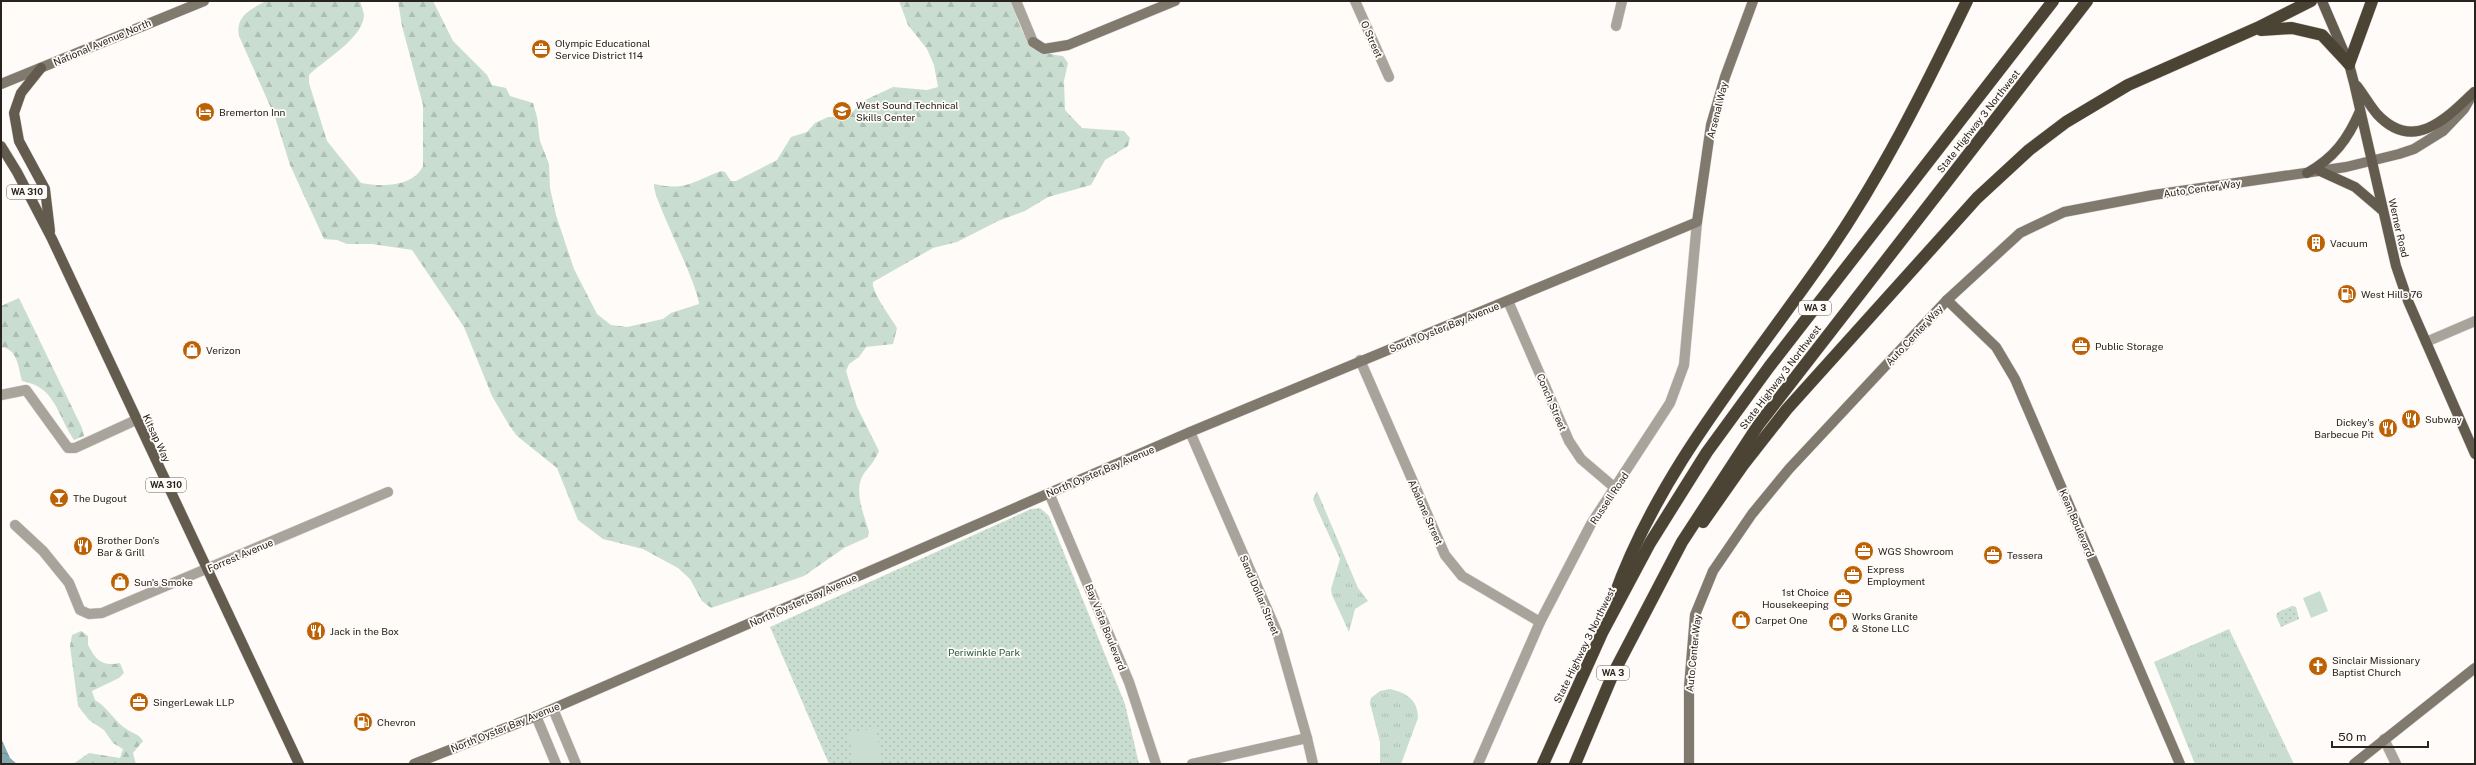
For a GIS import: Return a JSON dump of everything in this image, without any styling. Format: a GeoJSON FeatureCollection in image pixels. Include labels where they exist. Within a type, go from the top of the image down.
{"type":"FeatureCollection","features":[{"type":"Feature","properties":{"kind":"highway"},"geometry":{"type":"LineString","coordinates":[[1602,633],[1626,566],[1644,527],[1671,479],[1730,389],[1824,258],[1884,163],[1912,114],[1967,1]]}},
{"type":"Feature","properties":{"kind":"highway","name":"State Highway 3 Northwest"},"geometry":{"type":"LineString","coordinates":[[1543,764],[1602,633],[1650,543],[1707,452],[1769,367],[2053,1]]}},
{"type":"Feature","properties":{"kind":"highway","name":"State Highway 3 Northwest"},"geometry":{"type":"LineString","coordinates":[[1575,764],[1613,674],[1659,585],[1702,509],[1759,424],[2087,1]]}},
{"type":"Feature","properties":{"kind":"highway"},"geometry":{"type":"LineString","coordinates":[[1659,585],[1743,465],[1787,409],[1977,198],[2002,173],[2047,135],[2128,85],[2246,33],[2311,1]]}},
{"type":"Feature","properties":{"kind":"highway"},"geometry":{"type":"LineString","coordinates":[[2246,33],[2275,28],[2306,29],[2322,35],[2349,64],[2372,1]]}},
{"type":"Feature","properties":{"kind":"main road","name":"Werner Road"},"geometry":{"type":"LineString","coordinates":[[2322,1],[2349,64],[2396,266],[2426,342],[2475,454]]}},
{"type":"Feature","properties":{"kind":"main road"},"geometry":{"type":"LineString","coordinates":[[40,68],[21,93],[14,113],[18,141],[45,189],[52,239]]}},
{"type":"Feature","properties":{"kind":"main road"},"geometry":{"type":"LineString","coordinates":[[2354,83],[2378,114],[2391,125],[2402,130],[2416,132],[2427,130],[2440,122],[2475,91]]}},
{"type":"Feature","properties":{"kind":"main road"},"geometry":{"type":"LineString","coordinates":[[2307,173],[2330,159],[2341,147],[2360,111]]}},
{"type":"Feature","properties":{"kind":"main road","name":"Kitsap Way"},"geometry":{"type":"LineString","coordinates":[[1,146],[17,172],[52,239],[206,570],[299,764]]}},
{"type":"Feature","properties":{"kind":"main road"},"geometry":{"type":"LineString","coordinates":[[2320,171],[2355,187],[2370,198],[2383,212]]}},
{"type":"Feature","properties":{"kind":"street","name":"National Avenue North"},"geometry":{"type":"LineString","coordinates":[[1,84],[204,1]]}},
{"type":"Feature","properties":{"kind":"street"},"geometry":{"type":"LineString","coordinates":[[1016,1],[1033,42],[1044,49],[1068,45],[1175,1]]}},
{"type":"Feature","properties":{"kind":"street","name":"O Street"},"geometry":{"type":"LineString","coordinates":[[1355,1],[1389,76]]}},
{"type":"Feature","properties":{"kind":"street"},"geometry":{"type":"LineString","coordinates":[[1616,26],[1622,1]]}},
{"type":"Feature","properties":{"kind":"street","name":"Arsenal Way"},"geometry":{"type":"LineString","coordinates":[[1697,222],[1711,125],[1725,77],[1753,1]]}},
{"type":"Feature","properties":{"kind":"street","name":"Auto Center Way"},"geometry":{"type":"LineString","coordinates":[[1689,764],[1689,687],[1695,615],[1713,571],[1752,514],[1789,469],[1947,300],[2020,233],[2064,212],[2153,195],[2320,171],[2399,154],[2430,140],[2453,121],[2475,91]]}},
{"type":"Feature","properties":{"kind":"street","name":"South Oyster Bay Avenue"},"geometry":{"type":"LineString","coordinates":[[1190,432],[1360,360],[1508,301],[1697,222]]}},
{"type":"Feature","properties":{"kind":"street","name":"Russell Road"},"geometry":{"type":"LineString","coordinates":[[1478,764],[1540,622],[1591,524],[1670,403],[1684,365],[1697,222]]}},
{"type":"Feature","properties":{"kind":"street","name":"Kean Boulevard"},"geometry":{"type":"LineString","coordinates":[[1947,300],[1996,347],[2015,379],[2180,764]]}},
{"type":"Feature","properties":{"kind":"street","name":"Conch Street"},"geometry":{"type":"LineString","coordinates":[[1508,301],[1569,441],[1581,459],[1615,488]]}},
{"type":"Feature","properties":{"kind":"street"},"geometry":{"type":"LineString","coordinates":[[2426,342],[2475,321]]}},
{"type":"Feature","properties":{"kind":"street","name":"Abalone Street"},"geometry":{"type":"LineString","coordinates":[[1360,360],[1445,555],[1462,576],[1540,622]]}},
{"type":"Feature","properties":{"kind":"street"},"geometry":{"type":"LineString","coordinates":[[1,395],[17,390],[26,390],[68,448],[76,448],[136,420]]}},
{"type":"Feature","properties":{"kind":"street","name":"North Oyster Bay Avenue"},"geometry":{"type":"LineString","coordinates":[[414,764],[553,709],[1190,432]]}},
{"type":"Feature","properties":{"kind":"street","name":"Sand Dollar Street"},"geometry":{"type":"LineString","coordinates":[[1190,432],[1277,632],[1313,764]]}},
{"type":"Feature","properties":{"kind":"street","name":"Forrest Avenue"},"geometry":{"type":"LineString","coordinates":[[15,525],[43,550],[69,583],[80,610],[89,614],[102,613],[388,492]]}},
{"type":"Feature","properties":{"kind":"street","name":"Bay Vista Boulevard"},"geometry":{"type":"LineString","coordinates":[[1049,493],[1127,677],[1145,726],[1156,764]]}},
{"type":"Feature","properties":{"kind":"street"},"geometry":{"type":"LineString","coordinates":[[2354,764],[2475,668]]}},
{"type":"Feature","properties":{"kind":"street"},"geometry":{"type":"LineString","coordinates":[[553,709],[576,764]]}},
{"type":"Feature","properties":{"kind":"street"},"geometry":{"type":"LineString","coordinates":[[536,716],[556,764]]}},
{"type":"Feature","properties":{"kind":"street"},"geometry":{"type":"LineString","coordinates":[[1192,764],[1307,738]]}},
{"type":"Feature","properties":{"kind":"street"},"geometry":{"type":"LineString","coordinates":[[2384,739],[2396,764]]}},
{"type":"Feature","properties":{"kind":"green space"},"geometry":{"type":"Polygon","coordinates":[[[266,1],[360,1],[364,16],[362,25],[350,41],[309,75],[309,83],[327,141],[361,183],[387,185],[405,182],[418,173],[423,166],[423,105],[402,26],[398,1],[433,1],[453,41],[487,75],[492,85],[506,88],[510,96],[533,103],[537,117],[540,141],[549,164],[550,188],[556,215],[574,269],[597,314],[611,325],[627,327],[663,319],[671,313],[699,304],[691,277],[659,204],[654,184],[665,186],[682,186],[721,171],[725,172],[731,181],[736,181],[777,160],[791,137],[807,132],[815,123],[828,117],[843,117],[851,114],[861,102],[893,87],[927,90],[938,87],[934,65],[927,49],[908,25],[899,1],[1011,1],[1022,31],[1027,39],[1040,50],[1050,54],[1063,56],[1068,63],[1064,81],[1065,110],[1082,128],[1124,131],[1130,138],[1128,146],[1105,160],[1091,185],[1048,197],[1025,211],[998,221],[957,242],[933,248],[873,282],[878,298],[897,328],[893,344],[866,347],[859,357],[849,364],[846,371],[857,407],[879,451],[861,479],[859,486],[860,502],[869,532],[868,537],[844,548],[804,576],[711,608],[702,601],[690,579],[678,568],[643,549],[603,539],[578,520],[557,468],[517,436],[509,425],[492,396],[464,327],[412,250],[372,244],[347,244],[337,240],[324,239],[290,165],[275,117],[239,36],[239,23],[245,14],[266,1]]]}},
{"type":"Feature","properties":{"kind":"green space"},"geometry":{"type":"Polygon","coordinates":[[[19,298],[82,428],[84,436],[74,440],[49,396],[42,389],[33,384],[22,381],[14,355],[7,348],[1,347],[1,306],[19,298]]]}},
{"type":"Feature","properties":{"kind":"green space"},"geometry":{"type":"Polygon","coordinates":[[[1317,491],[1358,588],[1368,601],[1355,609],[1349,632],[1332,595],[1331,589],[1340,559],[1313,499],[1317,491]]]}},
{"type":"Feature","properties":{"kind":"green space","name":"Periwinkle Park"},"geometry":{"type":"Polygon","coordinates":[[[1040,508],[1049,516],[1125,704],[1139,764],[829,764],[770,627],[1031,509],[1040,508]]]}},
{"type":"Feature","properties":{"kind":"green space"},"geometry":{"type":"Polygon","coordinates":[[[2320,591],[2328,611],[2311,618],[2303,598],[2320,591]]]}},
{"type":"Feature","properties":{"kind":"green space"},"geometry":{"type":"Polygon","coordinates":[[[2292,606],[2296,607],[2299,619],[2281,627],[2276,616],[2278,612],[2292,606]]]}},
{"type":"Feature","properties":{"kind":"green space"},"geometry":{"type":"Polygon","coordinates":[[[2229,629],[2294,764],[2195,764],[2154,662],[2229,629]]]}},
{"type":"Feature","properties":{"kind":"green space"},"geometry":{"type":"Polygon","coordinates":[[[81,631],[88,636],[88,645],[100,661],[109,664],[120,663],[124,673],[119,678],[92,691],[95,700],[100,703],[123,727],[138,735],[143,741],[133,753],[136,764],[73,764],[89,753],[120,758],[123,749],[113,743],[104,730],[89,720],[78,706],[70,646],[72,635],[81,631]]]}},
{"type":"Feature","properties":{"kind":"green space"},"geometry":{"type":"Polygon","coordinates":[[[1390,689],[1406,695],[1414,702],[1418,718],[1401,764],[1380,764],[1380,742],[1370,703],[1371,698],[1380,691],[1390,689]]]}},
{"type":"Feature","properties":{"kind":"green space"},"geometry":{"type":"Polygon","coordinates":[[[876,728],[882,764],[854,764],[848,733],[876,728]]]}},
{"type":"Feature","properties":{"kind":"water"},"geometry":{"type":"Polygon","coordinates":[[[1,738],[10,758],[17,764],[1,764],[1,738]]]}},
{"type":"Feature","properties":{"kind":"place","name":"Olympic Educational Service District 114"},"geometry":{"type":"Point","coordinates":[541,49]}},
{"type":"Feature","properties":{"kind":"place","name":"West Sound Technical Skills Center"},"geometry":{"type":"Point","coordinates":[842,111]}},
{"type":"Feature","properties":{"kind":"place","name":"Bremerton Inn"},"geometry":{"type":"Point","coordinates":[205,112]}},
{"type":"Feature","properties":{"kind":"place","name":"Vacuum"},"geometry":{"type":"Point","coordinates":[2316,243]}},
{"type":"Feature","properties":{"kind":"place","name":"West Hills 76"},"geometry":{"type":"Point","coordinates":[2347,294]}},
{"type":"Feature","properties":{"kind":"place","name":"Public Storage"},"geometry":{"type":"Point","coordinates":[2081,346]}},
{"type":"Feature","properties":{"kind":"place","name":"Verizon"},"geometry":{"type":"Point","coordinates":[192,350]}},
{"type":"Feature","properties":{"kind":"place","name":"Subway"},"geometry":{"type":"Point","coordinates":[2411,419]}},
{"type":"Feature","properties":{"kind":"place","name":"Dickey's Barbecue Pit"},"geometry":{"type":"Point","coordinates":[2388,428]}},
{"type":"Feature","properties":{"kind":"place","name":"The Dugout"},"geometry":{"type":"Point","coordinates":[59,498]}},
{"type":"Feature","properties":{"kind":"place","name":"Brother Don's Bar & Grill"},"geometry":{"type":"Point","coordinates":[83,546]}},
{"type":"Feature","properties":{"kind":"place","name":"WGS Showroom"},"geometry":{"type":"Point","coordinates":[1864,551]}},
{"type":"Feature","properties":{"kind":"place","name":"Tessera"},"geometry":{"type":"Point","coordinates":[1993,555]}},
{"type":"Feature","properties":{"kind":"place","name":"Express Employment"},"geometry":{"type":"Point","coordinates":[1853,575]}},
{"type":"Feature","properties":{"kind":"place","name":"Sun's Smoke"},"geometry":{"type":"Point","coordinates":[120,582]}},
{"type":"Feature","properties":{"kind":"place","name":"1st Choice Housekeeping"},"geometry":{"type":"Point","coordinates":[1843,598]}},
{"type":"Feature","properties":{"kind":"place","name":"Carpet One"},"geometry":{"type":"Point","coordinates":[1741,620]}},
{"type":"Feature","properties":{"kind":"place","name":"Works Granite & Stone LLC"},"geometry":{"type":"Point","coordinates":[1838,622]}},
{"type":"Feature","properties":{"kind":"place","name":"Jack in the Box"},"geometry":{"type":"Point","coordinates":[316,631]}},
{"type":"Feature","properties":{"kind":"place","name":"Sinclair Missionary Baptist Church"},"geometry":{"type":"Point","coordinates":[2318,666]}},
{"type":"Feature","properties":{"kind":"place","name":"SingerLewak LLP"},"geometry":{"type":"Point","coordinates":[139,702]}},
{"type":"Feature","properties":{"kind":"place","name":"Chevron"},"geometry":{"type":"Point","coordinates":[363,722]}}]}
